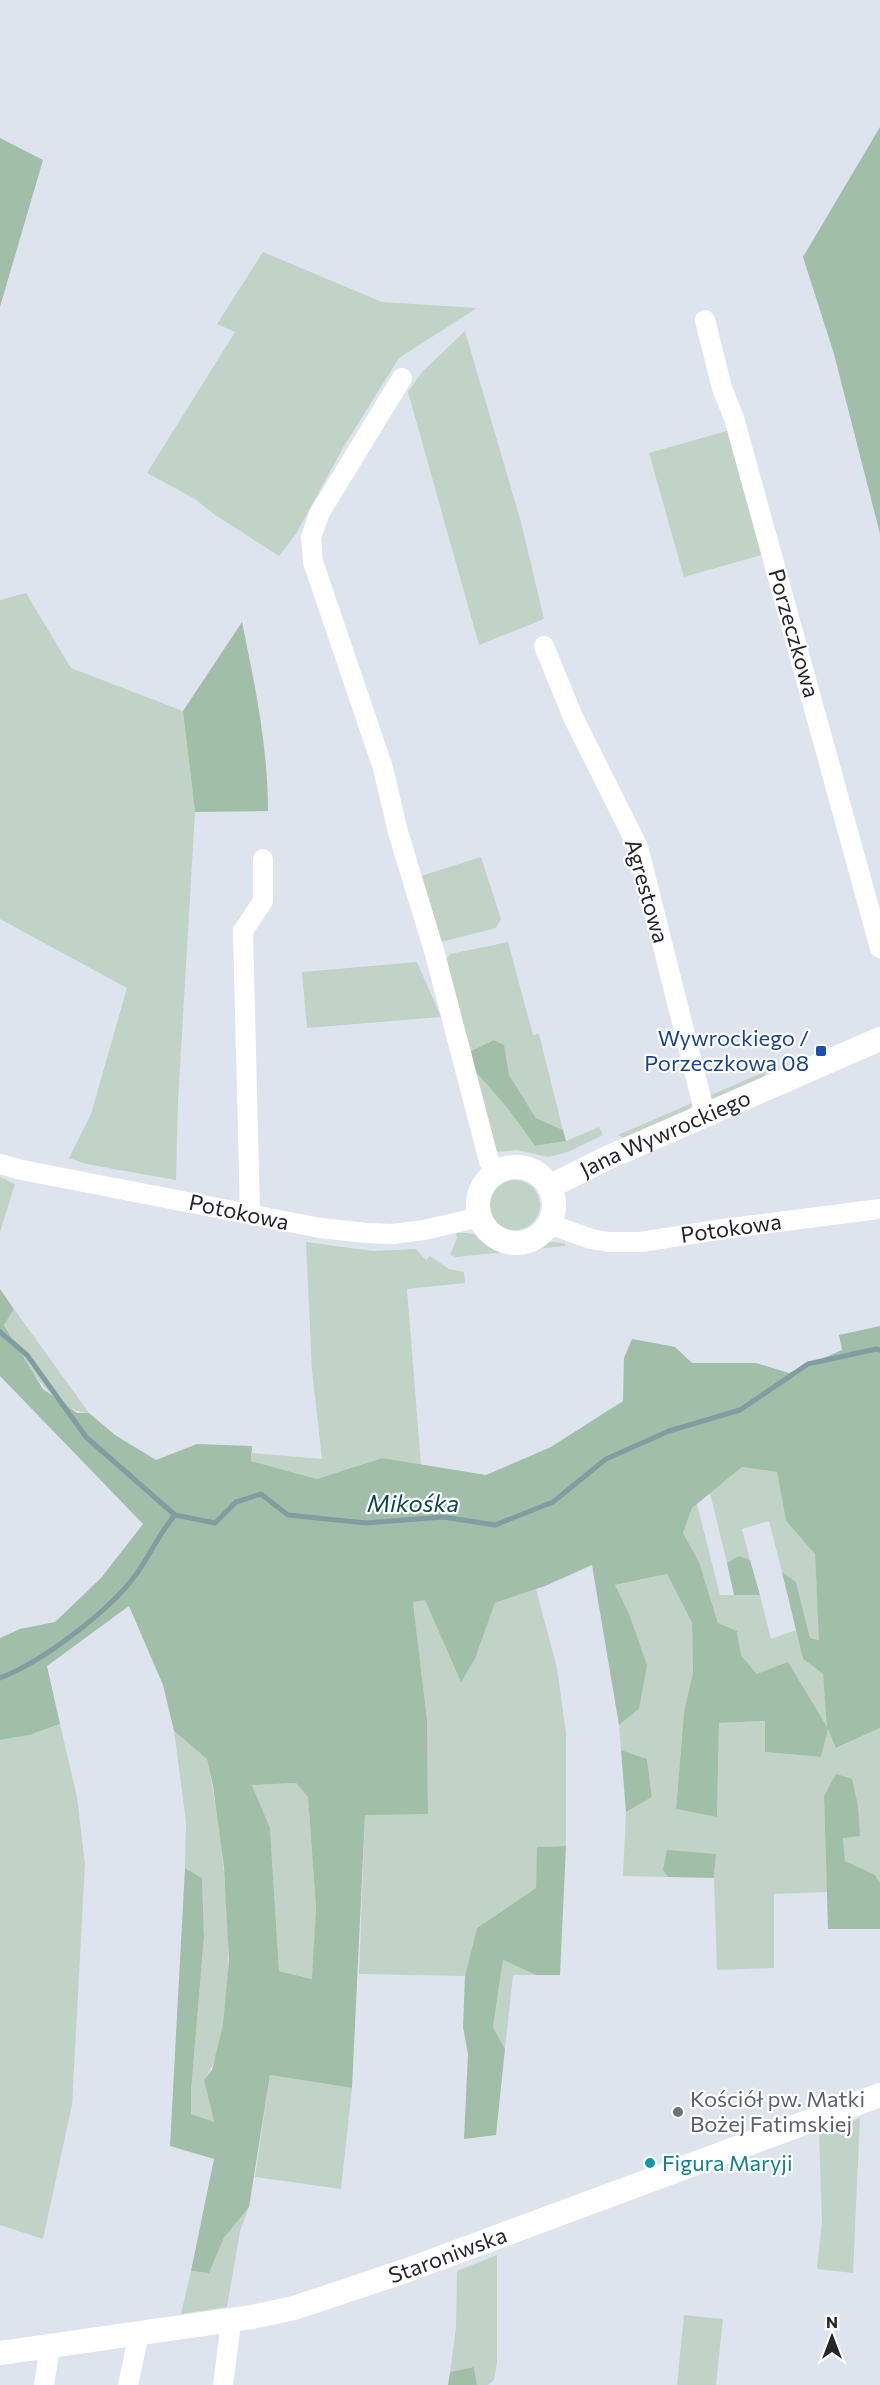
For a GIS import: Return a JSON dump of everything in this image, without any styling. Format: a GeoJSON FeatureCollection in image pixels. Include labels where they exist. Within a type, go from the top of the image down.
{"type":"FeatureCollection","features":[{"type":"Feature","properties":{"kind":"street","name":"Porzeczkowa"},"geometry":{"type":"LineString","coordinates":[[705,320],[722,388],[734,418],[800,653],[880,948]]}},
{"type":"Feature","properties":{"kind":"street"},"geometry":{"type":"LineString","coordinates":[[402,378],[319,514],[311,538],[313,562],[324,602],[383,768],[398,832],[435,954],[489,1161],[495,1173]]}},
{"type":"Feature","properties":{"kind":"street","name":"Agrestowa"},"geometry":{"type":"LineString","coordinates":[[544,646],[573,717],[638,847],[705,1114]]}},
{"type":"Feature","properties":{"kind":"street"},"geometry":{"type":"LineString","coordinates":[[250,1214],[243,931],[263,901],[263,859]]}},
{"type":"Feature","properties":{"kind":"street","name":"Jana Wywrockiego"},"geometry":{"type":"LineString","coordinates":[[549,1187],[705,1114],[880,1039]]}},
{"type":"Feature","properties":{"kind":"street","name":"Potokowa"},"geometry":{"type":"LineString","coordinates":[[0,1164],[320,1228],[392,1234],[424,1230],[480,1217]]}},
{"type":"Feature","properties":{"kind":"street"},"geometry":{"type":"LineString","coordinates":[[507,1168],[525,1168],[542,1177],[549,1187],[554,1205],[549,1224],[535,1238],[517,1243],[507,1242],[490,1233],[480,1217],[478,1204],[480,1192],[486,1181],[495,1173],[507,1168]]}},
{"type":"Feature","properties":{"kind":"street","name":"Potokowa"},"geometry":{"type":"LineString","coordinates":[[549,1224],[591,1239],[609,1242],[641,1242],[880,1209]]}},
{"type":"Feature","properties":{"kind":"street","name":"Staroniwska"},"geometry":{"type":"LineString","coordinates":[[0,2353],[229,2320],[294,2308],[359,2288],[880,2095]]}},
{"type":"Feature","properties":{"kind":"street"},"geometry":{"type":"LineString","coordinates":[[223,2385],[230,2331],[229,2320]]}},
{"type":"Feature","properties":{"kind":"street"},"geometry":{"type":"LineString","coordinates":[[128,2385],[139,2333]]}},
{"type":"Feature","properties":{"kind":"street"},"geometry":{"type":"LineString","coordinates":[[44,2385],[50,2346]]}},
{"type":"Feature","properties":{"kind":"green space"},"geometry":{"type":"Polygon","coordinates":[[[880,127],[880,534],[834,354],[803,257],[880,127]]]}},
{"type":"Feature","properties":{"kind":"green space"},"geometry":{"type":"Polygon","coordinates":[[[0,138],[43,160],[0,307],[0,138]]]}},
{"type":"Feature","properties":{"kind":"green space"},"geometry":{"type":"Polygon","coordinates":[[[263,252],[382,302],[477,308],[399,358],[344,446],[296,534],[279,556],[215,515],[195,499],[147,473],[235,332],[217,324],[263,252]]]}},
{"type":"Feature","properties":{"kind":"green space"},"geometry":{"type":"Polygon","coordinates":[[[465,331],[521,522],[544,619],[479,645],[408,392],[422,372],[465,331]]]}},
{"type":"Feature","properties":{"kind":"green space"},"geometry":{"type":"Polygon","coordinates":[[[730,430],[765,554],[684,577],[649,453],[730,430]]]}},
{"type":"Feature","properties":{"kind":"green space"},"geometry":{"type":"Polygon","coordinates":[[[26,593],[71,668],[183,711],[195,812],[178,1101],[176,1180],[86,1164],[69,1158],[91,1114],[127,988],[0,919],[0,600],[26,593]]]}},
{"type":"Feature","properties":{"kind":"green space"},"geometry":{"type":"Polygon","coordinates":[[[242,622],[263,740],[268,811],[195,812],[183,711],[242,622]]]}},
{"type":"Feature","properties":{"kind":"green space"},"geometry":{"type":"Polygon","coordinates":[[[481,857],[501,919],[496,928],[441,942],[421,876],[481,857]]]}},
{"type":"Feature","properties":{"kind":"green space"},"geometry":{"type":"Polygon","coordinates":[[[508,942],[533,1035],[539,1034],[563,1130],[536,1118],[509,1075],[503,1045],[494,1040],[471,1051],[444,962],[450,954],[508,942]]]}},
{"type":"Feature","properties":{"kind":"green space"},"geometry":{"type":"Polygon","coordinates":[[[417,962],[441,1017],[307,1028],[302,972],[417,962]]]}},
{"type":"Feature","properties":{"kind":"green space"},"geometry":{"type":"Polygon","coordinates":[[[494,1040],[504,1045],[509,1075],[536,1118],[563,1130],[566,1141],[535,1146],[509,1110],[475,1071],[471,1051],[494,1040]]]}},
{"type":"Feature","properties":{"kind":"green space"},"geometry":{"type":"Polygon","coordinates":[[[475,1071],[509,1110],[535,1146],[566,1141],[599,1127],[603,1135],[568,1152],[548,1157],[517,1150],[495,1152],[475,1071]]]}},
{"type":"Feature","properties":{"kind":"green space"},"geometry":{"type":"Polygon","coordinates":[[[766,1071],[764,1080],[716,1101],[709,1096],[766,1071]]]}},
{"type":"Feature","properties":{"kind":"green space"},"geometry":{"type":"Polygon","coordinates":[[[692,1103],[689,1112],[626,1139],[618,1135],[692,1103]]]}},
{"type":"Feature","properties":{"kind":"green space"},"geometry":{"type":"Polygon","coordinates":[[[0,1177],[15,1184],[0,1232],[0,1177]]]}},
{"type":"Feature","properties":{"kind":"green space"},"geometry":{"type":"Polygon","coordinates":[[[510,1180],[520,1180],[533,1187],[540,1200],[540,1210],[533,1223],[520,1230],[510,1230],[501,1226],[494,1219],[490,1210],[490,1200],[494,1191],[501,1184],[510,1180]]]}},
{"type":"Feature","properties":{"kind":"green space"},"geometry":{"type":"Polygon","coordinates":[[[456,1233],[473,1234],[496,1245],[510,1248],[524,1248],[548,1242],[565,1244],[565,1246],[456,1257],[450,1255],[457,1238],[456,1233]]]}},
{"type":"Feature","properties":{"kind":"green space"},"geometry":{"type":"Polygon","coordinates":[[[306,1242],[373,1251],[416,1249],[426,1260],[430,1256],[449,1269],[464,1272],[465,1283],[407,1289],[421,1465],[382,1458],[317,1479],[251,1461],[252,1453],[322,1459],[312,1371],[306,1242]]]}},
{"type":"Feature","properties":{"kind":"green space"},"geometry":{"type":"Polygon","coordinates":[[[0,1289],[14,1309],[4,1325],[43,1389],[77,1413],[89,1413],[115,1435],[156,1460],[197,1444],[252,1446],[251,1461],[317,1479],[382,1458],[486,1475],[551,1447],[623,1401],[624,1358],[632,1339],[675,1347],[692,1363],[756,1363],[789,1373],[842,1350],[839,1335],[880,1326],[880,1728],[836,1748],[828,1729],[821,1757],[765,1752],[765,1721],[719,1723],[717,1817],[676,1809],[684,1712],[693,1672],[692,1623],[667,1574],[615,1585],[629,1614],[647,1665],[639,1709],[619,1725],[592,1565],[545,1586],[495,1603],[475,1659],[461,1682],[425,1600],[413,1602],[427,1719],[428,1814],[365,1815],[352,2088],[270,2075],[249,2207],[224,2238],[209,2273],[191,2271],[214,2159],[170,2146],[185,1868],[202,1878],[204,1937],[191,2114],[214,2122],[204,2080],[212,2070],[223,2025],[229,1960],[224,1868],[213,1786],[207,1759],[174,1731],[163,1685],[129,1606],[47,1666],[60,1724],[29,1735],[0,1740],[0,1638],[20,1629],[55,1622],[101,1578],[143,1524],[0,1376],[0,1289]],[[742,1467],[692,1508],[683,1533],[699,1562],[718,1623],[737,1631],[741,1655],[757,1674],[788,1662],[827,1727],[823,1674],[803,1659],[782,1572],[796,1582],[810,1638],[819,1640],[815,1554],[786,1521],[777,1472],[742,1467]],[[296,1783],[252,1785],[270,1828],[279,1971],[312,1979],[316,1908],[308,1797],[296,1783]]]}},
{"type":"Feature","properties":{"kind":"green space"},"geometry":{"type":"Polygon","coordinates":[[[14,1309],[89,1413],[74,1410],[61,1403],[38,1379],[4,1324],[14,1309]]]}},
{"type":"Feature","properties":{"kind":"green space"},"geometry":{"type":"Polygon","coordinates":[[[742,1467],[777,1472],[786,1521],[815,1554],[820,1640],[810,1638],[796,1582],[782,1572],[769,1521],[742,1529],[750,1560],[739,1556],[727,1563],[710,1493],[742,1467]]]}},
{"type":"Feature","properties":{"kind":"green space"},"geometry":{"type":"Polygon","coordinates":[[[697,1504],[720,1595],[760,1595],[771,1639],[796,1630],[803,1659],[823,1674],[828,1728],[757,1674],[741,1655],[737,1631],[718,1623],[699,1562],[683,1533],[692,1508],[697,1504]]]}},
{"type":"Feature","properties":{"kind":"green space"},"geometry":{"type":"Polygon","coordinates":[[[739,1556],[750,1560],[760,1595],[734,1595],[727,1563],[739,1556]]]}},
{"type":"Feature","properties":{"kind":"green space"},"geometry":{"type":"Polygon","coordinates":[[[667,1574],[692,1623],[693,1672],[684,1712],[676,1809],[717,1817],[719,1723],[765,1721],[765,1752],[821,1757],[828,1728],[837,1748],[880,1728],[880,1883],[875,1875],[845,1862],[843,1838],[824,1796],[827,1892],[774,1894],[774,1968],[717,1970],[714,1878],[716,1854],[663,1870],[668,1877],[623,1876],[626,1812],[652,1797],[647,1759],[621,1750],[619,1725],[639,1709],[615,1585],[667,1574]]]}},
{"type":"Feature","properties":{"kind":"green space"},"geometry":{"type":"Polygon","coordinates":[[[536,1589],[557,1668],[566,1733],[566,1846],[538,1847],[536,1888],[477,1928],[465,1976],[359,1974],[365,1814],[428,1814],[427,1719],[413,1602],[425,1599],[461,1681],[475,1659],[495,1603],[536,1589]]]}},
{"type":"Feature","properties":{"kind":"green space"},"geometry":{"type":"Polygon","coordinates":[[[60,1724],[77,1797],[85,1864],[72,2105],[43,2239],[0,2225],[0,1740],[29,1735],[60,1724]]]}},
{"type":"Feature","properties":{"kind":"green space"},"geometry":{"type":"Polygon","coordinates":[[[174,1731],[207,1759],[224,1876],[228,1924],[225,2015],[217,2052],[204,2080],[214,2123],[191,2114],[204,1937],[202,1878],[185,1868],[186,1822],[174,1731]]]}},
{"type":"Feature","properties":{"kind":"green space"},"geometry":{"type":"Polygon","coordinates":[[[621,1750],[647,1759],[652,1797],[626,1812],[621,1750]]]}},
{"type":"Feature","properties":{"kind":"green space"},"geometry":{"type":"Polygon","coordinates":[[[836,1774],[852,1779],[858,1806],[860,1836],[843,1838],[845,1861],[875,1875],[880,1883],[880,1929],[828,1929],[824,1796],[836,1774]]]}},
{"type":"Feature","properties":{"kind":"green space"},"geometry":{"type":"Polygon","coordinates":[[[296,1783],[308,1796],[316,1908],[313,1979],[279,1971],[270,1828],[252,1785],[296,1783]]]}},
{"type":"Feature","properties":{"kind":"green space"},"geometry":{"type":"Polygon","coordinates":[[[566,1846],[560,1975],[536,1975],[503,1960],[493,2027],[505,2049],[496,2135],[464,2139],[468,2054],[463,2027],[465,1976],[477,1928],[536,1888],[537,1847],[566,1846]]]}},
{"type":"Feature","properties":{"kind":"green space"},"geometry":{"type":"Polygon","coordinates":[[[667,1850],[716,1854],[714,1878],[668,1877],[663,1870],[667,1850]]]}},
{"type":"Feature","properties":{"kind":"green space"},"geometry":{"type":"Polygon","coordinates":[[[503,1960],[536,1975],[513,1975],[505,2049],[493,2027],[503,1960]]]}},
{"type":"Feature","properties":{"kind":"green space"},"geometry":{"type":"Polygon","coordinates":[[[270,2075],[352,2088],[341,2189],[255,2177],[270,2075]]]}},
{"type":"Feature","properties":{"kind":"green space"},"geometry":{"type":"Polygon","coordinates":[[[860,2118],[853,2273],[817,2269],[822,2221],[819,2134],[860,2118]]]}},
{"type":"Feature","properties":{"kind":"green space"},"geometry":{"type":"Polygon","coordinates":[[[249,2207],[240,2231],[227,2307],[181,2314],[191,2271],[209,2273],[224,2238],[249,2207]]]}},
{"type":"Feature","properties":{"kind":"green space"},"geometry":{"type":"Polygon","coordinates":[[[497,2255],[497,2363],[494,2380],[488,2385],[477,2385],[474,2367],[450,2372],[456,2328],[457,2271],[497,2255]]]}},
{"type":"Feature","properties":{"kind":"green space"},"geometry":{"type":"Polygon","coordinates":[[[684,2315],[723,2319],[716,2385],[677,2385],[684,2315]]]}},
{"type":"Feature","properties":{"kind":"green space"},"geometry":{"type":"Polygon","coordinates":[[[474,2367],[477,2385],[448,2385],[450,2372],[474,2367]]]}},
{"type":"Feature","properties":{"kind":"waterway","name":"Mikośka"},"geometry":{"type":"LineString","coordinates":[[0,1332],[27,1355],[86,1437],[175,1515],[215,1523],[236,1502],[261,1494],[288,1515],[366,1523],[443,1517],[495,1525],[553,1502],[606,1459],[669,1431],[740,1410],[808,1364],[880,1350]]}},
{"type":"Feature","properties":{"kind":"waterway"},"geometry":{"type":"LineString","coordinates":[[0,1678],[54,1648],[108,1605],[135,1576],[175,1515]]}},
{"type":"Feature","properties":{"kind":"place","name":"Wywrockiego / Porzeczkowa 08"},"geometry":{"type":"Point","coordinates":[821,1051]}},
{"type":"Feature","properties":{"kind":"place","name":"Kościół pw. Matki Bożej Fatimskiej"},"geometry":{"type":"Point","coordinates":[678,2112]}},
{"type":"Feature","properties":{"kind":"place","name":"Figura Maryji"},"geometry":{"type":"Point","coordinates":[650,2163]}}]}
